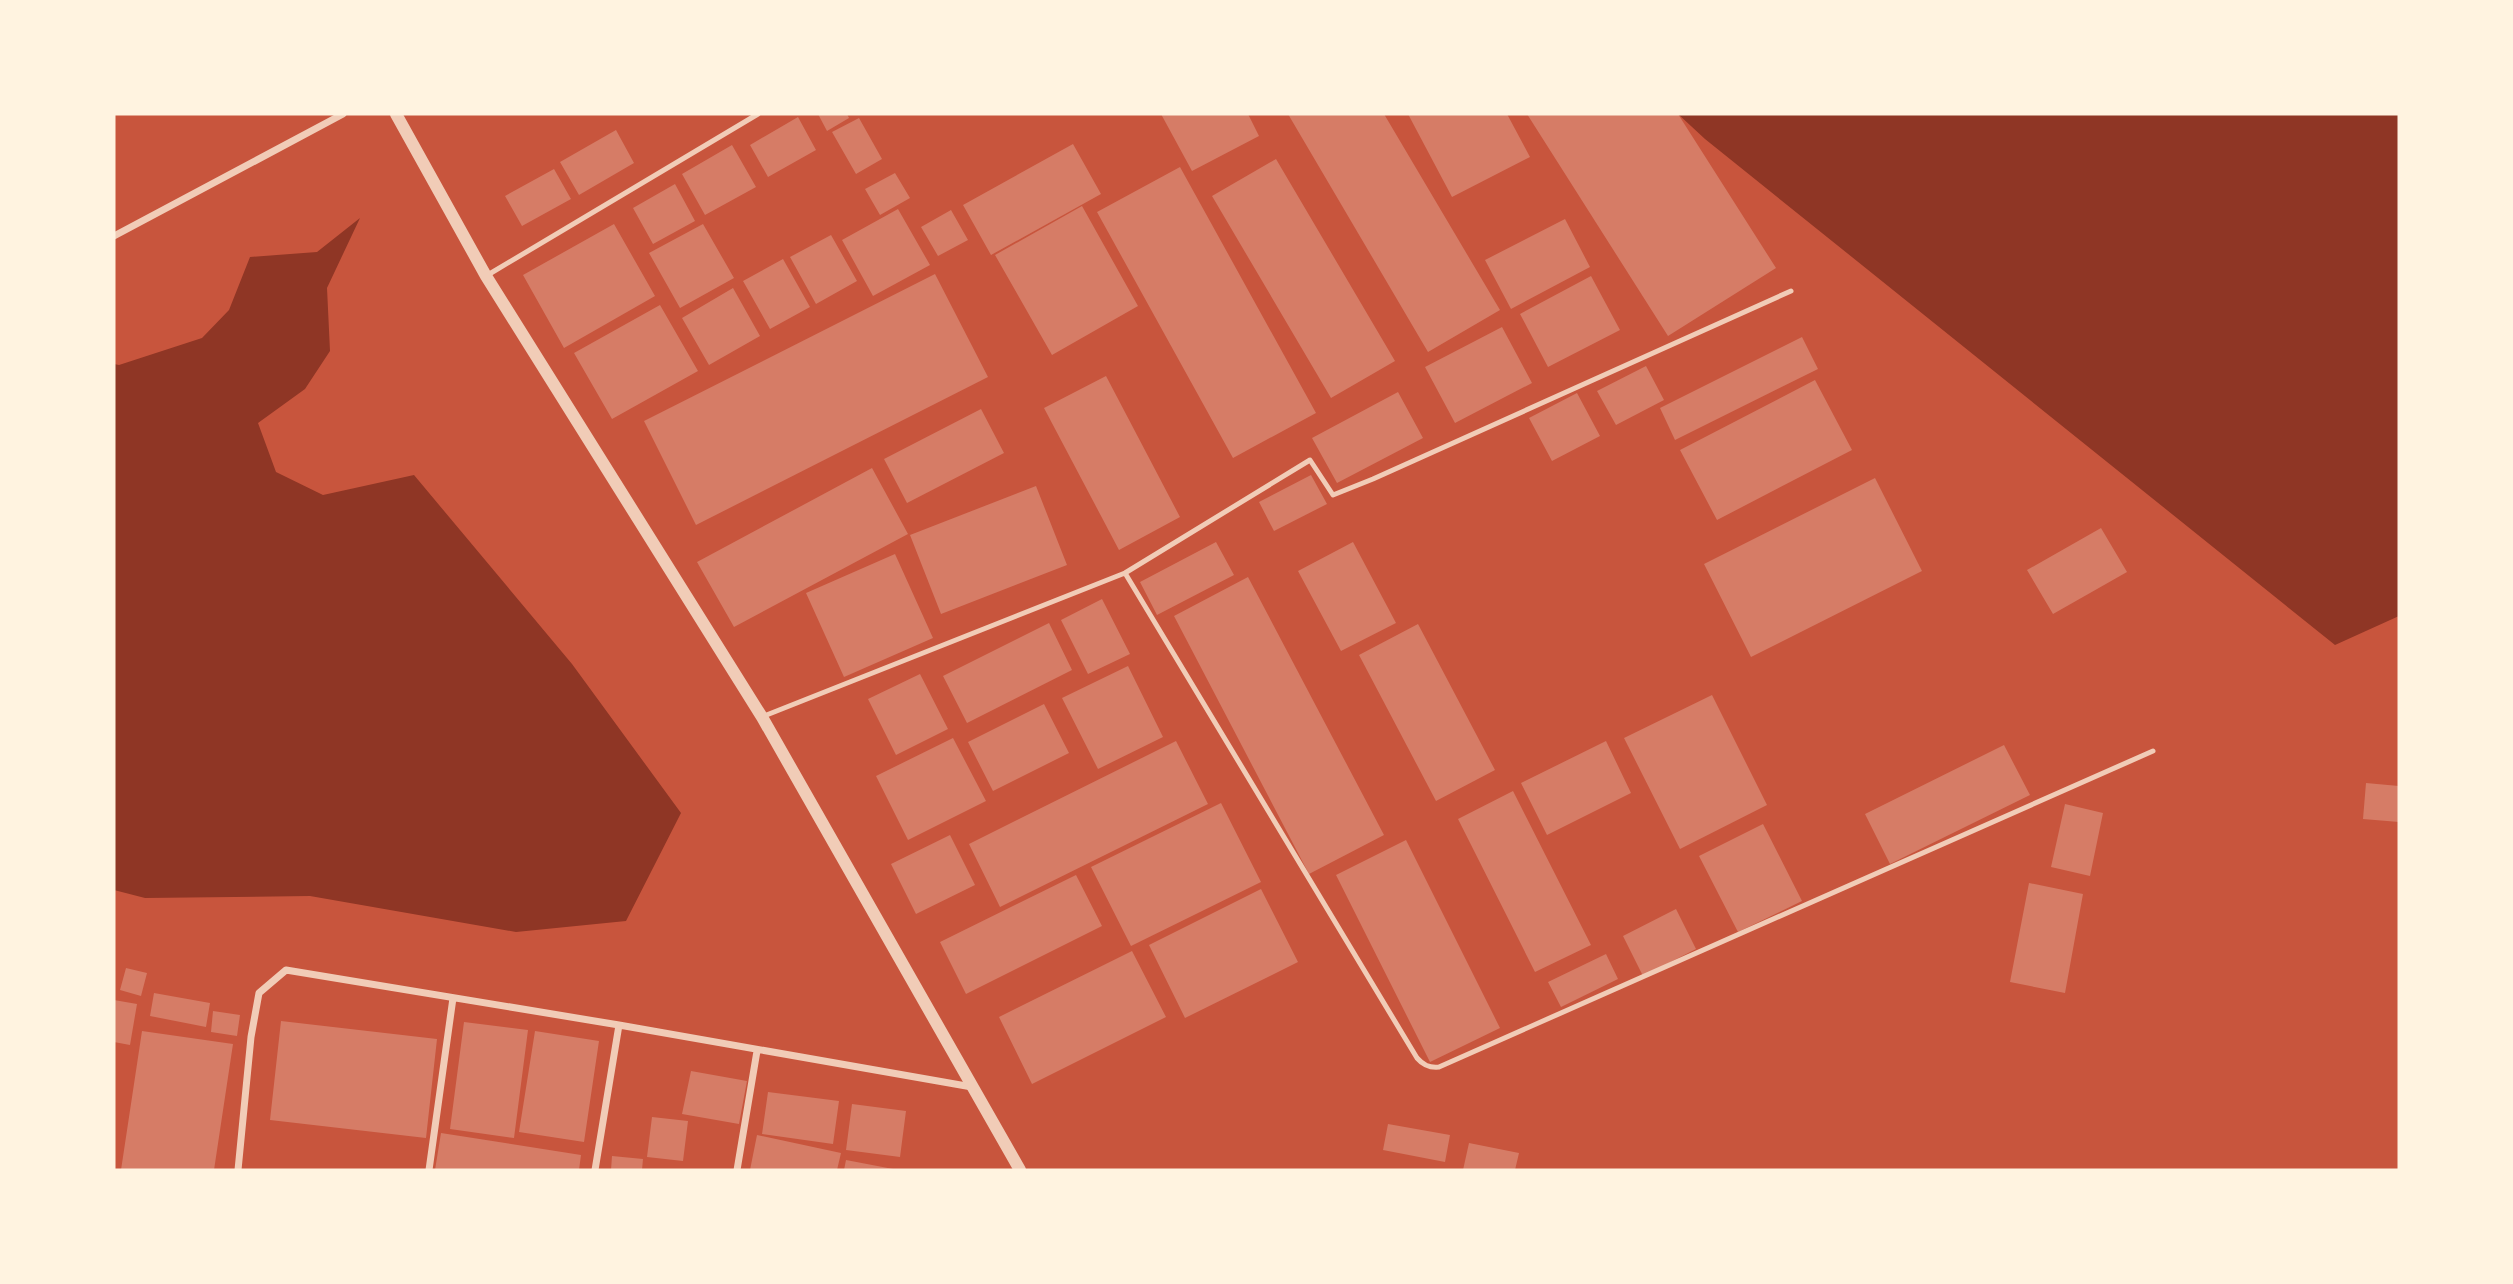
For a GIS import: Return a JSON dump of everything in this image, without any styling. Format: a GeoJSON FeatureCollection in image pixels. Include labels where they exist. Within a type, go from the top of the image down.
{"type":"FeatureCollection","features":[{"type":"Feature","properties":{"kind":"street"},"geometry":{"type":"LineString","coordinates":[[114,236],[343,114]]}},
{"type":"Feature","properties":{"kind":"street"},"geometry":{"type":"LineString","coordinates":[[396,114],[486,276],[762,717],[1020,1170]]}},
{"type":"Feature","properties":{"kind":"street"},"geometry":{"type":"LineString","coordinates":[[238,1170],[251,1037],[259,993],[286,970],[972,1087]]}},
{"type":"Feature","properties":{"kind":"street"},"geometry":{"type":"LineString","coordinates":[[429,1170],[453,998]]}},
{"type":"Feature","properties":{"kind":"street"},"geometry":{"type":"LineString","coordinates":[[596,1170],[619,1025]]}},
{"type":"Feature","properties":{"kind":"street"},"geometry":{"type":"LineString","coordinates":[[737,1170],[757,1051]]}},
{"type":"Feature","properties":{"kind":"lane"},"geometry":{"type":"LineString","coordinates":[[486,276],[758,114]]}},
{"type":"Feature","properties":{"kind":"lane"},"geometry":{"type":"LineString","coordinates":[[762,717],[1125,573],[1310,460],[1333,495],[1791,291]]}},
{"type":"Feature","properties":{"kind":"lane"},"geometry":{"type":"LineString","coordinates":[[1125,573],[1417,1058],[1423,1065],[1433,1068],[2153,751]]}},
{"type":"Feature","properties":{"kind":"shaded area"},"geometry":{"type":"Polygon","coordinates":[[[1678,114],[2399,114],[2399,616],[2335,645],[1705,139],[1678,114]]]}},
{"type":"Feature","properties":{"kind":"shaded area"},"geometry":{"type":"Polygon","coordinates":[[[360,218],[327,288],[330,351],[305,389],[258,423],[276,472],[323,495],[414,475],[572,664],[681,813],[626,921],[516,932],[310,896],[145,898],[114,890],[114,364],[119,365],[202,338],[229,310],[250,257],[317,252],[360,218]]]}},
{"type":"Feature","properties":{"kind":"building"},"geometry":{"type":"Polygon","coordinates":[[[818,114],[847,114],[849,118],[827,131],[818,114]]]}},
{"type":"Feature","properties":{"kind":"building"},"geometry":{"type":"Polygon","coordinates":[[[1161,114],[1248,114],[1259,136],[1192,171],[1161,114]]]}},
{"type":"Feature","properties":{"kind":"building"},"geometry":{"type":"Polygon","coordinates":[[[1288,114],[1384,114],[1500,310],[1428,352],[1288,114]]]}},
{"type":"Feature","properties":{"kind":"building"},"geometry":{"type":"Polygon","coordinates":[[[1408,114],[1507,114],[1530,157],[1452,197],[1408,114]]]}},
{"type":"Feature","properties":{"kind":"building"},"geometry":{"type":"Polygon","coordinates":[[[1527,114],[1678,114],[1776,268],[1668,336],[1527,114]]]}},
{"type":"Feature","properties":{"kind":"building"},"geometry":{"type":"Polygon","coordinates":[[[798,117],[816,150],[768,177],[750,145],[798,117]]]}},
{"type":"Feature","properties":{"kind":"building"},"geometry":{"type":"Polygon","coordinates":[[[859,118],[882,159],[856,174],[832,132],[859,118]]]}},
{"type":"Feature","properties":{"kind":"building"},"geometry":{"type":"Polygon","coordinates":[[[616,130],[634,163],[579,195],[560,162],[616,130]]]}},
{"type":"Feature","properties":{"kind":"building"},"geometry":{"type":"Polygon","coordinates":[[[1073,144],[1101,194],[991,255],[963,205],[1073,144]]]}},
{"type":"Feature","properties":{"kind":"building"},"geometry":{"type":"Polygon","coordinates":[[[732,145],[756,187],[705,215],[682,174],[732,145]]]}},
{"type":"Feature","properties":{"kind":"building"},"geometry":{"type":"Polygon","coordinates":[[[1276,159],[1395,361],[1331,398],[1212,196],[1276,159]]]}},
{"type":"Feature","properties":{"kind":"building"},"geometry":{"type":"Polygon","coordinates":[[[1180,167],[1316,413],[1233,458],[1097,212],[1180,167]]]}},
{"type":"Feature","properties":{"kind":"building"},"geometry":{"type":"Polygon","coordinates":[[[554,169],[571,199],[522,226],[505,196],[554,169]]]}},
{"type":"Feature","properties":{"kind":"building"},"geometry":{"type":"Polygon","coordinates":[[[895,173],[910,198],[880,215],[865,189],[895,173]]]}},
{"type":"Feature","properties":{"kind":"building"},"geometry":{"type":"Polygon","coordinates":[[[675,184],[695,221],[653,244],[633,208],[675,184]]]}},
{"type":"Feature","properties":{"kind":"building"},"geometry":{"type":"Polygon","coordinates":[[[1082,206],[1138,306],[1052,355],[995,255],[1082,206]]]}},
{"type":"Feature","properties":{"kind":"building"},"geometry":{"type":"Polygon","coordinates":[[[898,209],[930,265],[873,296],[842,240],[898,209]]]}},
{"type":"Feature","properties":{"kind":"building"},"geometry":{"type":"Polygon","coordinates":[[[951,210],[968,240],[938,256],[921,227],[951,210]]]}},
{"type":"Feature","properties":{"kind":"building"},"geometry":{"type":"Polygon","coordinates":[[[1565,219],[1590,267],[1511,309],[1485,260],[1565,219]]]}},
{"type":"Feature","properties":{"kind":"building"},"geometry":{"type":"Polygon","coordinates":[[[614,224],[655,296],[564,348],[523,275],[614,224]]]}},
{"type":"Feature","properties":{"kind":"building"},"geometry":{"type":"Polygon","coordinates":[[[703,224],[734,278],[680,308],[649,253],[703,224]]]}},
{"type":"Feature","properties":{"kind":"building"},"geometry":{"type":"Polygon","coordinates":[[[831,235],[857,281],[816,304],[790,257],[831,235]]]}},
{"type":"Feature","properties":{"kind":"building"},"geometry":{"type":"Polygon","coordinates":[[[783,259],[810,307],[770,329],[743,281],[783,259]]]}},
{"type":"Feature","properties":{"kind":"building"},"geometry":{"type":"Polygon","coordinates":[[[935,274],[988,377],[696,525],[644,421],[935,274]]]}},
{"type":"Feature","properties":{"kind":"building"},"geometry":{"type":"Polygon","coordinates":[[[1591,276],[1620,330],[1548,367],[1520,314],[1591,276]]]}},
{"type":"Feature","properties":{"kind":"building"},"geometry":{"type":"Polygon","coordinates":[[[733,288],[760,336],[709,365],[682,318],[733,288]]]}},
{"type":"Feature","properties":{"kind":"building"},"geometry":{"type":"Polygon","coordinates":[[[660,305],[698,371],[612,419],[574,353],[660,305]]]}},
{"type":"Feature","properties":{"kind":"building"},"geometry":{"type":"Polygon","coordinates":[[[1502,327],[1532,383],[1455,423],[1425,367],[1502,327]]]}},
{"type":"Feature","properties":{"kind":"building"},"geometry":{"type":"Polygon","coordinates":[[[1802,337],[1818,369],[1675,440],[1660,408],[1802,337]]]}},
{"type":"Feature","properties":{"kind":"building"},"geometry":{"type":"Polygon","coordinates":[[[1646,366],[1664,400],[1616,425],[1597,391],[1646,366]]]}},
{"type":"Feature","properties":{"kind":"building"},"geometry":{"type":"Polygon","coordinates":[[[1106,376],[1180,517],[1119,550],[1044,408],[1106,376]]]}},
{"type":"Feature","properties":{"kind":"building"},"geometry":{"type":"Polygon","coordinates":[[[1815,380],[1852,450],[1717,520],[1680,450],[1815,380]]]}},
{"type":"Feature","properties":{"kind":"building"},"geometry":{"type":"Polygon","coordinates":[[[1398,392],[1423,438],[1337,483],[1312,438],[1398,392]]]}},
{"type":"Feature","properties":{"kind":"building"},"geometry":{"type":"Polygon","coordinates":[[[1577,393],[1600,436],[1552,461],[1529,418],[1577,393]]]}},
{"type":"Feature","properties":{"kind":"building"},"geometry":{"type":"Polygon","coordinates":[[[981,409],[1004,453],[907,503],[884,459],[981,409]]]}},
{"type":"Feature","properties":{"kind":"building"},"geometry":{"type":"Polygon","coordinates":[[[872,468],[908,534],[734,627],[697,562],[872,468]]]}},
{"type":"Feature","properties":{"kind":"building"},"geometry":{"type":"Polygon","coordinates":[[[1311,475],[1327,504],[1274,531],[1259,502],[1311,475]]]}},
{"type":"Feature","properties":{"kind":"building"},"geometry":{"type":"Polygon","coordinates":[[[1875,478],[1922,571],[1751,657],[1704,564],[1875,478]]]}},
{"type":"Feature","properties":{"kind":"building"},"geometry":{"type":"Polygon","coordinates":[[[1036,486],[1067,565],[941,614],[910,535],[1036,486]]]}},
{"type":"Feature","properties":{"kind":"building"},"geometry":{"type":"Polygon","coordinates":[[[2101,528],[2127,572],[2053,614],[2027,570],[2101,528]]]}},
{"type":"Feature","properties":{"kind":"building"},"geometry":{"type":"Polygon","coordinates":[[[1216,542],[1234,575],[1157,615],[1140,582],[1216,542]]]}},
{"type":"Feature","properties":{"kind":"building"},"geometry":{"type":"Polygon","coordinates":[[[1353,542],[1396,623],[1341,651],[1298,571],[1353,542]]]}},
{"type":"Feature","properties":{"kind":"building"},"geometry":{"type":"Polygon","coordinates":[[[895,554],[933,638],[844,677],[806,593],[895,554]]]}},
{"type":"Feature","properties":{"kind":"building"},"geometry":{"type":"Polygon","coordinates":[[[1248,577],[1384,835],[1309,874],[1174,616],[1248,577]]]}},
{"type":"Feature","properties":{"kind":"building"},"geometry":{"type":"Polygon","coordinates":[[[1102,599],[1130,654],[1088,674],[1061,620],[1102,599]]]}},
{"type":"Feature","properties":{"kind":"building"},"geometry":{"type":"Polygon","coordinates":[[[1049,623],[1072,670],[967,723],[943,676],[1049,623]]]}},
{"type":"Feature","properties":{"kind":"building"},"geometry":{"type":"Polygon","coordinates":[[[1418,624],[1495,770],[1436,801],[1359,655],[1418,624]]]}},
{"type":"Feature","properties":{"kind":"building"},"geometry":{"type":"Polygon","coordinates":[[[1128,666],[1163,737],[1098,769],[1062,698],[1128,666]]]}},
{"type":"Feature","properties":{"kind":"building"},"geometry":{"type":"Polygon","coordinates":[[[920,674],[948,729],[896,755],[868,699],[920,674]]]}},
{"type":"Feature","properties":{"kind":"building"},"geometry":{"type":"Polygon","coordinates":[[[1712,695],[1767,805],[1680,849],[1624,738],[1712,695]]]}},
{"type":"Feature","properties":{"kind":"building"},"geometry":{"type":"Polygon","coordinates":[[[1044,704],[1069,753],[993,791],[968,742],[1044,704]]]}},
{"type":"Feature","properties":{"kind":"building"},"geometry":{"type":"Polygon","coordinates":[[[953,738],[986,801],[908,840],[876,776],[953,738]]]}},
{"type":"Feature","properties":{"kind":"building"},"geometry":{"type":"Polygon","coordinates":[[[1176,741],[1208,804],[1000,907],[969,844],[1176,741]]]}},
{"type":"Feature","properties":{"kind":"building"},"geometry":{"type":"Polygon","coordinates":[[[1606,741],[1631,793],[1547,835],[1521,783],[1606,741]]]}},
{"type":"Feature","properties":{"kind":"building"},"geometry":{"type":"Polygon","coordinates":[[[2004,745],[2030,795],[1890,864],[1865,814],[2004,745]]]}},
{"type":"Feature","properties":{"kind":"building"},"geometry":{"type":"Polygon","coordinates":[[[2366,783],[2399,786],[2399,822],[2363,819],[2366,783]]]}},
{"type":"Feature","properties":{"kind":"building"},"geometry":{"type":"Polygon","coordinates":[[[1513,791],[1591,945],[1535,972],[1458,819],[1513,791]]]}},
{"type":"Feature","properties":{"kind":"building"},"geometry":{"type":"Polygon","coordinates":[[[1221,803],[1261,882],[1131,946],[1091,867],[1221,803]]]}},
{"type":"Feature","properties":{"kind":"building"},"geometry":{"type":"Polygon","coordinates":[[[2065,804],[2103,813],[2090,876],[2051,867],[2065,804]]]}},
{"type":"Feature","properties":{"kind":"building"},"geometry":{"type":"Polygon","coordinates":[[[1763,824],[1802,901],[1738,932],[1699,856],[1763,824]]]}},
{"type":"Feature","properties":{"kind":"building"},"geometry":{"type":"Polygon","coordinates":[[[950,835],[975,885],[916,914],[891,864],[950,835]]]}},
{"type":"Feature","properties":{"kind":"building"},"geometry":{"type":"Polygon","coordinates":[[[1406,840],[1500,1028],[1430,1062],[1336,875],[1406,840]]]}},
{"type":"Feature","properties":{"kind":"building"},"geometry":{"type":"Polygon","coordinates":[[[1076,875],[1102,926],[966,994],[940,942],[1076,875]]]}},
{"type":"Feature","properties":{"kind":"building"},"geometry":{"type":"Polygon","coordinates":[[[2029,883],[2083,894],[2065,993],[2010,982],[2029,883]]]}},
{"type":"Feature","properties":{"kind":"building"},"geometry":{"type":"Polygon","coordinates":[[[1261,889],[1298,962],[1185,1018],[1149,945],[1261,889]]]}},
{"type":"Feature","properties":{"kind":"building"},"geometry":{"type":"Polygon","coordinates":[[[1676,909],[1696,949],[1643,976],[1623,936],[1676,909]]]}},
{"type":"Feature","properties":{"kind":"building"},"geometry":{"type":"Polygon","coordinates":[[[1132,951],[1166,1017],[1032,1084],[999,1017],[1132,951]]]}},
{"type":"Feature","properties":{"kind":"building"},"geometry":{"type":"Polygon","coordinates":[[[1606,954],[1618,979],[1561,1007],[1548,982],[1606,954]]]}},
{"type":"Feature","properties":{"kind":"building"},"geometry":{"type":"Polygon","coordinates":[[[126,968],[147,973],[141,996],[120,990],[126,968]]]}},
{"type":"Feature","properties":{"kind":"building"},"geometry":{"type":"Polygon","coordinates":[[[154,993],[210,1003],[206,1027],[150,1016],[154,993]]]}},
{"type":"Feature","properties":{"kind":"building"},"geometry":{"type":"Polygon","coordinates":[[[114,1000],[137,1004],[130,1045],[114,1042],[114,1000]]]}},
{"type":"Feature","properties":{"kind":"building"},"geometry":{"type":"Polygon","coordinates":[[[213,1011],[240,1015],[237,1036],[211,1032],[213,1011]]]}},
{"type":"Feature","properties":{"kind":"building"},"geometry":{"type":"Polygon","coordinates":[[[281,1021],[437,1039],[426,1138],[270,1120],[281,1021]]]}},
{"type":"Feature","properties":{"kind":"building"},"geometry":{"type":"Polygon","coordinates":[[[464,1022],[528,1030],[514,1138],[450,1129],[464,1022]]]}},
{"type":"Feature","properties":{"kind":"building"},"geometry":{"type":"Polygon","coordinates":[[[142,1031],[233,1044],[214,1170],[121,1170],[142,1031]]]}},
{"type":"Feature","properties":{"kind":"building"},"geometry":{"type":"Polygon","coordinates":[[[535,1031],[599,1041],[584,1142],[519,1132],[535,1031]]]}},
{"type":"Feature","properties":{"kind":"building"},"geometry":{"type":"Polygon","coordinates":[[[691,1071],[747,1081],[739,1124],[682,1114],[691,1071]]]}},
{"type":"Feature","properties":{"kind":"building"},"geometry":{"type":"Polygon","coordinates":[[[768,1092],[839,1101],[833,1144],[762,1134],[768,1092]]]}},
{"type":"Feature","properties":{"kind":"building"},"geometry":{"type":"Polygon","coordinates":[[[852,1104],[906,1111],[900,1157],[846,1150],[852,1104]]]}},
{"type":"Feature","properties":{"kind":"building"},"geometry":{"type":"Polygon","coordinates":[[[652,1117],[688,1121],[683,1161],[647,1157],[652,1117]]]}},
{"type":"Feature","properties":{"kind":"building"},"geometry":{"type":"Polygon","coordinates":[[[1388,1124],[1450,1135],[1445,1162],[1383,1150],[1388,1124]]]}},
{"type":"Feature","properties":{"kind":"building"},"geometry":{"type":"Polygon","coordinates":[[[441,1133],[581,1155],[579,1170],[435,1170],[441,1133]]]}},
{"type":"Feature","properties":{"kind":"building"},"geometry":{"type":"Polygon","coordinates":[[[757,1135],[841,1153],[837,1170],[750,1170],[757,1135]]]}},
{"type":"Feature","properties":{"kind":"building"},"geometry":{"type":"Polygon","coordinates":[[[1469,1143],[1519,1153],[1515,1170],[1463,1170],[1469,1143]]]}},
{"type":"Feature","properties":{"kind":"building"},"geometry":{"type":"Polygon","coordinates":[[[612,1156],[643,1159],[642,1170],[611,1170],[612,1156]]]}},
{"type":"Feature","properties":{"kind":"building"},"geometry":{"type":"Polygon","coordinates":[[[846,1160],[893,1169],[893,1170],[844,1170],[846,1160]]]}}]}
